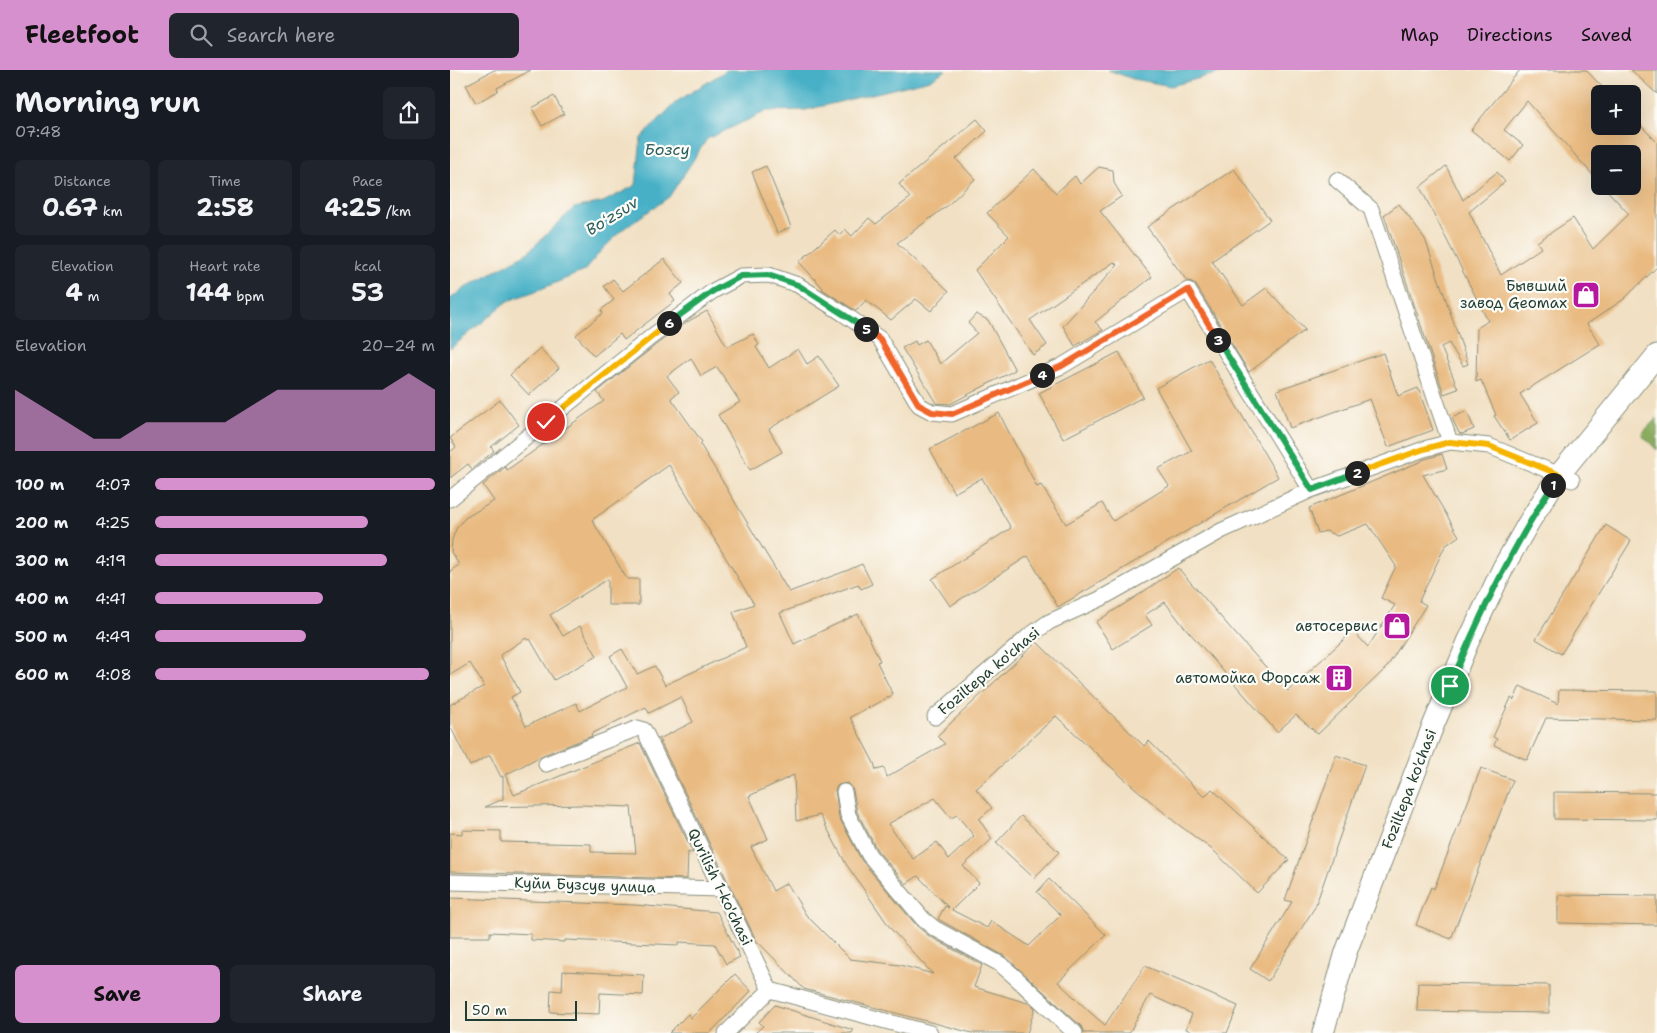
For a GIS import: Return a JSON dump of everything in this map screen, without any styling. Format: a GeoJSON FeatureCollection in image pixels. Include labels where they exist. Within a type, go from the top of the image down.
{"type":"FeatureCollection","features":[{"type":"Feature","properties":{"kind":"main road","name":"Foziltepa ko'chasi"},"geometry":{"type":"LineString","coordinates":[[1323,1033],[1350,944],[1431,730],[1468,642],[1516,544],[1657,355]]}},
{"type":"Feature","properties":{"kind":"main road","name":"Foziltepa ko'chasi"},"geometry":{"type":"LineString","coordinates":[[1338,1033],[1358,961],[1442,738],[1471,665],[1514,573],[1566,477],[1657,374]]}},
{"type":"Feature","properties":{"kind":"street"},"geometry":{"type":"LineString","coordinates":[[1337,180],[1371,209],[1450,442]]}},
{"type":"Feature","properties":{"kind":"street"},"geometry":{"type":"LineString","coordinates":[[450,499],[651,337],[713,291],[741,276],[768,275],[798,285],[880,339],[919,405],[932,412],[952,414],[1062,366],[1188,290],[1312,490]]}},
{"type":"Feature","properties":{"kind":"street","name":"Foziltepa ko'chasi"},"geometry":{"type":"LineString","coordinates":[[935,717],[1029,636],[1049,622],[1100,599],[1221,531],[1312,490],[1424,449],[1450,442],[1489,446],[1566,477]]}},
{"type":"Feature","properties":{"kind":"street","name":"Qurilish 1-ko'chasi"},"geometry":{"type":"LineString","coordinates":[[546,764],[638,728],[644,730],[770,990]]}},
{"type":"Feature","properties":{"kind":"street"},"geometry":{"type":"LineString","coordinates":[[844,792],[848,815],[868,855],[923,919],[934,928],[1000,964],[1075,1033]]}},
{"type":"Feature","properties":{"kind":"street","name":"Куйи Бузсув улица"},"geometry":{"type":"LineString","coordinates":[[450,882],[721,889]]}},
{"type":"Feature","properties":{"kind":"street"},"geometry":{"type":"LineString","coordinates":[[726,1033],[770,990],[930,1033]]}},
{"type":"Feature","properties":{"kind":"green space"},"geometry":{"type":"Polygon","coordinates":[[[1657,418],[1657,450],[1641,434],[1657,418]]]}},
{"type":"Feature","properties":{"kind":"water","name":"Бозсу"},"geometry":{"type":"Polygon","coordinates":[[[727,70],[946,70],[930,80],[806,110],[767,111],[707,139],[669,197],[623,229],[584,271],[508,301],[450,349],[450,299],[468,286],[527,253],[574,208],[603,202],[636,185],[641,138],[676,102],[727,70]]]}},
{"type":"Feature","properties":{"kind":"water"},"geometry":{"type":"Polygon","coordinates":[[[1108,70],[1230,70],[1171,86],[1133,79],[1108,70]]]}},
{"type":"Feature","properties":{"kind":"building"},"geometry":{"type":"Polygon","coordinates":[[[494,70],[531,70],[497,88],[498,91],[476,103],[466,85],[494,70]]]}},
{"type":"Feature","properties":{"kind":"building"},"geometry":{"type":"Polygon","coordinates":[[[1520,70],[1586,70],[1600,85],[1591,85],[1591,135],[1641,135],[1641,126],[1657,142],[1657,267],[1624,299],[1587,324],[1600,344],[1520,394],[1538,423],[1510,440],[1494,416],[1496,415],[1481,380],[1476,382],[1477,328],[1488,321],[1420,187],[1446,166],[1463,200],[1497,172],[1505,182],[1469,212],[1501,275],[1541,248],[1537,242],[1573,218],[1593,249],[1629,214],[1611,195],[1641,195],[1641,145],[1591,145],[1591,173],[1527,101],[1504,130],[1523,145],[1510,161],[1471,130],[1520,70]]]}},
{"type":"Feature","properties":{"kind":"building"},"geometry":{"type":"Polygon","coordinates":[[[1631,70],[1657,70],[1657,94],[1631,70]]]}},
{"type":"Feature","properties":{"kind":"building"},"geometry":{"type":"Polygon","coordinates":[[[554,96],[564,114],[542,126],[532,108],[554,96]]]}},
{"type":"Feature","properties":{"kind":"building"},"geometry":{"type":"Polygon","coordinates":[[[977,119],[987,131],[956,159],[975,179],[947,206],[897,243],[949,291],[931,311],[916,299],[891,320],[866,300],[856,311],[822,289],[799,262],[835,230],[839,235],[845,229],[852,236],[869,218],[876,224],[910,198],[899,184],[977,119]]]}},
{"type":"Feature","properties":{"kind":"building"},"geometry":{"type":"Polygon","coordinates":[[[766,166],[791,227],[777,233],[752,172],[766,166]]]}},
{"type":"Feature","properties":{"kind":"building"},"geometry":{"type":"Polygon","coordinates":[[[1099,167],[1113,170],[1114,183],[1122,196],[1100,211],[1152,277],[1095,322],[1103,330],[1075,346],[1063,326],[1117,265],[1114,262],[1030,320],[1047,345],[1033,355],[975,270],[1009,236],[987,213],[1034,169],[1056,193],[1075,176],[1080,184],[1099,167]]]}},
{"type":"Feature","properties":{"kind":"building"},"geometry":{"type":"Polygon","coordinates":[[[1234,169],[1270,220],[1212,261],[1243,305],[1266,288],[1305,330],[1249,372],[1196,285],[1187,281],[1147,227],[1234,169]]]}},
{"type":"Feature","properties":{"kind":"building"},"geometry":{"type":"Polygon","coordinates":[[[1399,204],[1425,239],[1468,364],[1463,366],[1449,343],[1441,347],[1458,389],[1444,394],[1384,215],[1399,204]]]}},
{"type":"Feature","properties":{"kind":"building"},"geometry":{"type":"Polygon","coordinates":[[[664,259],[683,283],[670,294],[675,301],[624,340],[620,334],[594,356],[576,335],[603,313],[601,310],[614,300],[604,286],[613,279],[623,291],[664,259]]]}},
{"type":"Feature","properties":{"kind":"building"},"geometry":{"type":"Polygon","coordinates":[[[707,311],[727,347],[753,334],[759,345],[756,347],[769,368],[798,349],[807,364],[819,356],[839,386],[769,429],[782,452],[750,470],[718,415],[740,402],[717,367],[701,376],[691,358],[667,376],[679,392],[671,398],[702,442],[700,444],[789,592],[862,564],[872,584],[861,589],[858,584],[780,613],[794,644],[858,614],[880,661],[877,662],[893,695],[850,717],[876,770],[884,768],[887,777],[945,744],[937,736],[1037,642],[1144,746],[1149,741],[1204,797],[1212,789],[1289,860],[1257,893],[1214,851],[1175,822],[1121,776],[1056,716],[976,789],[992,808],[979,819],[992,839],[963,866],[979,883],[952,910],[987,928],[991,921],[1029,946],[1061,915],[1037,892],[1049,879],[1106,935],[1058,982],[1092,1014],[1105,1025],[1145,966],[1238,1006],[1227,1033],[1195,1033],[1186,1029],[1192,1014],[1150,995],[1129,1033],[1084,1033],[1081,1026],[1006,957],[938,919],[945,906],[949,908],[918,876],[906,884],[877,850],[857,812],[853,790],[847,783],[838,785],[835,789],[839,817],[862,861],[917,926],[929,936],[982,965],[974,987],[1031,1004],[1035,1008],[1027,1033],[972,1033],[804,989],[756,940],[659,739],[693,722],[681,697],[649,713],[646,707],[591,734],[592,736],[543,755],[505,775],[514,795],[640,743],[693,853],[688,852],[687,879],[450,872],[450,833],[462,834],[462,830],[501,831],[501,842],[591,844],[591,852],[636,853],[631,807],[582,805],[485,807],[503,799],[503,776],[501,777],[490,755],[470,766],[450,726],[450,705],[484,686],[470,663],[450,675],[450,571],[459,565],[451,552],[452,540],[456,529],[465,518],[494,501],[483,485],[505,467],[507,470],[604,401],[597,392],[687,322],[707,311]],[[669,465],[592,520],[627,579],[639,579],[639,605],[608,605],[608,579],[550,615],[563,636],[580,626],[597,656],[554,680],[530,639],[527,640],[526,638],[500,655],[520,692],[511,697],[526,726],[576,703],[580,711],[627,687],[610,656],[622,649],[637,674],[655,666],[665,685],[746,647],[733,612],[754,604],[669,465]],[[794,775],[749,796],[768,839],[751,847],[773,891],[787,883],[806,915],[850,959],[900,965],[933,974],[891,929],[846,864],[820,815],[796,821],[794,775]],[[935,798],[888,824],[913,859],[937,842],[949,859],[974,836],[957,815],[951,818],[935,798]]]}},
{"type":"Feature","properties":{"kind":"building"},"geometry":{"type":"Polygon","coordinates":[[[976,314],[988,320],[1015,370],[950,404],[936,403],[902,348],[915,341],[917,345],[926,340],[940,364],[977,333],[968,323],[976,314]]]}},
{"type":"Feature","properties":{"kind":"building"},"geometry":{"type":"Polygon","coordinates":[[[540,348],[559,368],[529,395],[510,375],[540,348]]]}},
{"type":"Feature","properties":{"kind":"building"},"geometry":{"type":"Polygon","coordinates":[[[1119,352],[1143,397],[1063,439],[1039,393],[1119,352]]]}},
{"type":"Feature","properties":{"kind":"building"},"geometry":{"type":"Polygon","coordinates":[[[1383,353],[1398,396],[1418,388],[1433,430],[1388,447],[1370,399],[1290,428],[1277,390],[1383,353]]]}},
{"type":"Feature","properties":{"kind":"building"},"geometry":{"type":"Polygon","coordinates":[[[1209,359],[1278,477],[1058,607],[1028,556],[950,606],[932,579],[1011,528],[982,478],[954,493],[930,449],[999,413],[1037,487],[1041,485],[1066,524],[1102,503],[1113,521],[1169,486],[1158,469],[1192,451],[1156,388],[1209,359]]]}},
{"type":"Feature","properties":{"kind":"building"},"geometry":{"type":"Polygon","coordinates":[[[500,400],[519,425],[491,447],[494,451],[472,469],[468,464],[450,478],[450,452],[456,447],[450,438],[500,400]]]}},
{"type":"Feature","properties":{"kind":"building"},"geometry":{"type":"Polygon","coordinates":[[[1467,411],[1474,429],[1462,434],[1459,433],[1452,418],[1467,411]]]}},
{"type":"Feature","properties":{"kind":"building"},"geometry":{"type":"Polygon","coordinates":[[[1442,454],[1447,469],[1423,475],[1459,536],[1445,546],[1419,601],[1426,605],[1387,667],[1318,734],[1296,715],[1277,732],[1181,623],[1165,602],[1145,615],[1152,625],[1113,649],[1096,622],[1178,568],[1288,691],[1353,631],[1368,647],[1395,605],[1381,598],[1396,566],[1368,524],[1337,536],[1326,531],[1318,533],[1309,508],[1422,460],[1442,454]]]}},
{"type":"Feature","properties":{"kind":"building"},"geometry":{"type":"Polygon","coordinates":[[[1606,525],[1631,541],[1561,654],[1536,639],[1606,525]]]}},
{"type":"Feature","properties":{"kind":"building"},"geometry":{"type":"Polygon","coordinates":[[[1520,686],[1558,704],[1559,690],[1657,691],[1657,720],[1546,718],[1527,760],[1494,745],[1497,739],[1493,737],[1511,698],[1514,700],[1520,686]]]}},
{"type":"Feature","properties":{"kind":"building"},"geometry":{"type":"Polygon","coordinates":[[[1336,755],[1365,765],[1315,907],[1268,981],[1250,969],[1292,902],[1285,900],[1336,755]]]}},
{"type":"Feature","properties":{"kind":"building"},"geometry":{"type":"Polygon","coordinates":[[[1481,768],[1513,780],[1451,939],[1416,925],[1431,887],[1434,889],[1481,768]]]}},
{"type":"Feature","properties":{"kind":"building"},"geometry":{"type":"Polygon","coordinates":[[[1554,792],[1657,793],[1657,820],[1554,819],[1554,792]]]}},
{"type":"Feature","properties":{"kind":"building"},"geometry":{"type":"Polygon","coordinates":[[[1021,816],[1059,852],[1034,878],[996,843],[1021,816]]]}},
{"type":"Feature","properties":{"kind":"building"},"geometry":{"type":"Polygon","coordinates":[[[1558,895],[1657,896],[1657,925],[1558,923],[1558,895]]]}},
{"type":"Feature","properties":{"kind":"building"},"geometry":{"type":"Polygon","coordinates":[[[450,898],[635,905],[717,912],[740,957],[726,964],[715,944],[679,942],[679,945],[565,940],[565,942],[531,940],[531,934],[490,932],[490,937],[450,937],[450,898]]]}},
{"type":"Feature","properties":{"kind":"building"},"geometry":{"type":"Polygon","coordinates":[[[563,971],[644,975],[643,995],[600,993],[599,1014],[550,1012],[551,990],[562,991],[563,971]]]}},
{"type":"Feature","properties":{"kind":"building"},"geometry":{"type":"Polygon","coordinates":[[[735,974],[751,991],[710,1033],[669,1033],[688,1014],[691,1018],[735,974]]]}},
{"type":"Feature","properties":{"kind":"building"},"geometry":{"type":"Polygon","coordinates":[[[1418,983],[1549,985],[1549,1013],[1417,1011],[1418,983]]]}},
{"type":"Feature","properties":{"kind":"building"},"geometry":{"type":"Polygon","coordinates":[[[775,1005],[853,1030],[852,1033],[755,1033],[763,1026],[759,1022],[775,1005]]]}},
{"type":"Feature","properties":{"kind":"place","name":"Бывший завод Geomax"},"geometry":{"type":"Point","coordinates":[1586,295]}},
{"type":"Feature","properties":{"kind":"place","name":"автосервис"},"geometry":{"type":"Point","coordinates":[1397,626]}},
{"type":"Feature","properties":{"kind":"place","name":"автомойка Форсаж"},"geometry":{"type":"Point","coordinates":[1339,678]}},
{"type":"Feature","properties":{"kind":"route"},"geometry":{"type":"LineString","coordinates":[[546,422],[651,337],[713,291],[741,276],[768,275],[798,285],[844,314],[880,339],[919,405],[932,412],[952,414],[1062,366],[1188,290],[1312,490],[1424,449],[1450,442],[1489,446],[1560,475],[1529,522],[1503,568],[1468,642],[1450,686]]}},
{"type":"Feature","properties":{"kind":"water label","name":"Boʻzsuv"},"geometry":{"type":"Point","coordinates":[612,216]}}]}
